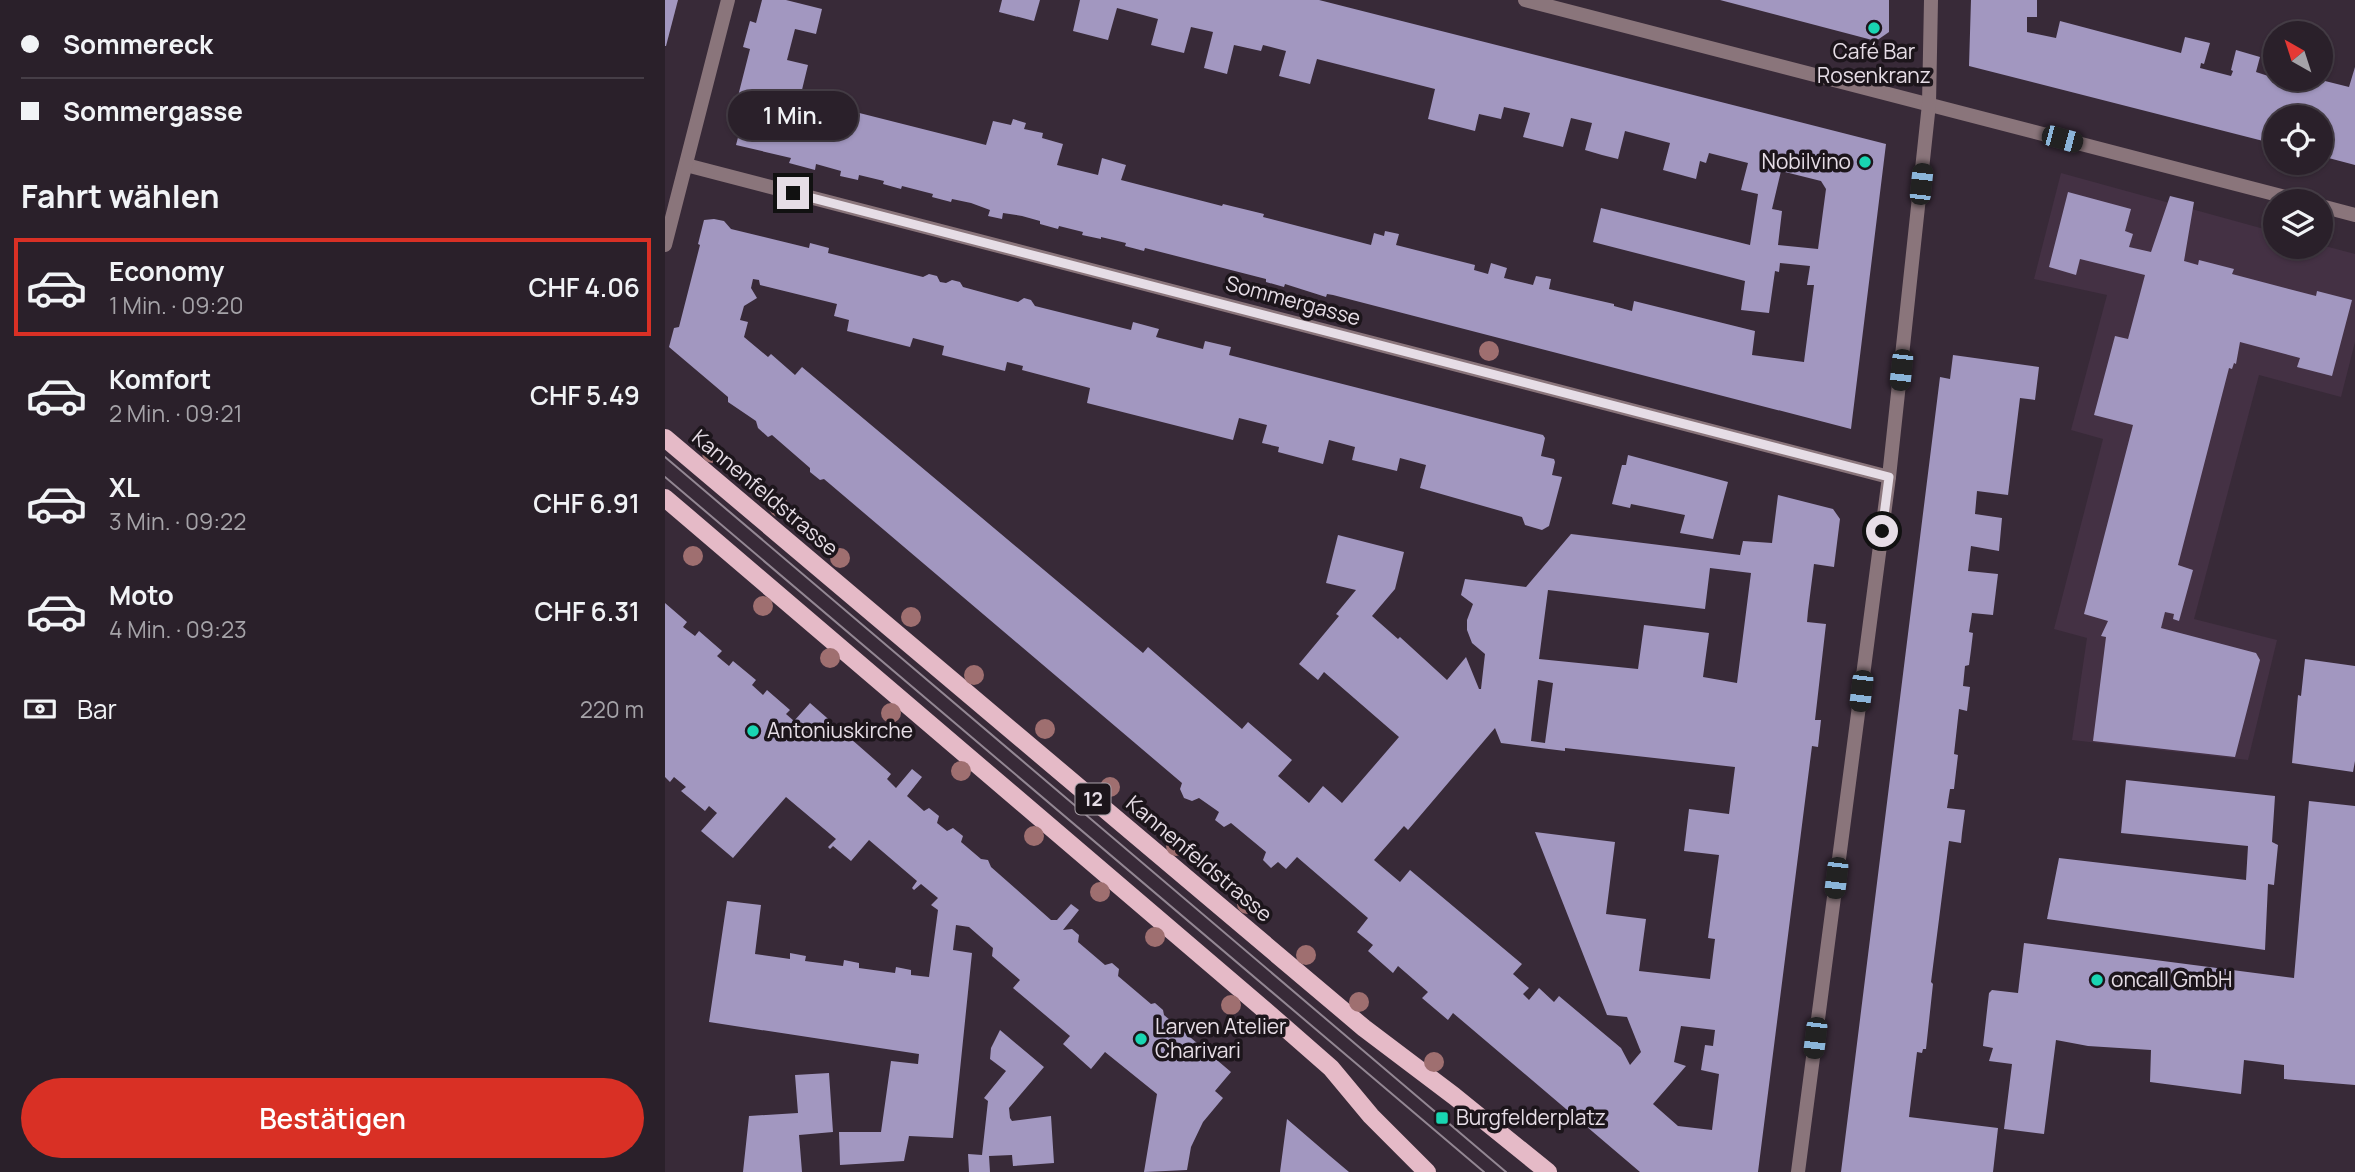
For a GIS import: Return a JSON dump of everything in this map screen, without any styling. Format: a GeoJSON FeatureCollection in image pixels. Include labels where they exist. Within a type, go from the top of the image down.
{"type":"FeatureCollection","features":[{"type":"Feature","properties":{"kind":"main road","name":"Kannenfeldstrasse"},"geometry":{"type":"LineString","coordinates":[[665,438],[1364,1028],[1548,1172]]}},
{"type":"Feature","properties":{"kind":"main road","name":"12"},"geometry":{"type":"LineString","coordinates":[[665,498],[1268,1012],[1331,1069],[1371,1116],[1427,1172]]}},
{"type":"Feature","properties":{"kind":"street"},"geometry":{"type":"LineString","coordinates":[[665,245],[728,0]]}},
{"type":"Feature","properties":{"kind":"street"},"geometry":{"type":"LineString","coordinates":[[1525,0],[2263,191]]}},
{"type":"Feature","properties":{"kind":"street"},"geometry":{"type":"LineString","coordinates":[[1798,1172],[1889,477],[1929,104],[1931,0]]}},
{"type":"Feature","properties":{"kind":"street","name":"Sommergasse"},"geometry":{"type":"LineString","coordinates":[[686,166],[1889,477]]}},
{"type":"Feature","properties":{"kind":"street"},"geometry":{"type":"LineString","coordinates":[[2333,209],[2355,215]]}},
{"type":"Feature","properties":{"kind":"shaded area"},"geometry":{"type":"Polygon","coordinates":[[[2061,173],[2263,229],[2263,259],[2333,259],[2333,248],[2355,254],[2355,342],[2341,397],[2259,375],[2194,619],[2277,640],[2248,760],[2072,740],[2087,638],[2054,629],[2103,439],[2071,430],[2107,295],[2034,279],[2061,173]]]}},
{"type":"Feature","properties":{"kind":"building"},"geometry":{"type":"Polygon","coordinates":[[[665,0],[678,0],[666,46],[665,46],[665,0]]]}},
{"type":"Feature","properties":{"kind":"building"},"geometry":{"type":"Polygon","coordinates":[[[762,0],[786,0],[822,9],[816,34],[795,29],[787,60],[808,65],[800,98],[986,145],[993,121],[1011,125],[1013,119],[1026,123],[1024,129],[1043,133],[1042,138],[1063,144],[1057,165],[1098,175],[1102,158],[1126,165],[1121,180],[1264,214],[1263,217],[1371,245],[1374,233],[1384,236],[1385,231],[1399,234],[1396,245],[1475,265],[1474,270],[1488,274],[1491,263],[1507,268],[1504,278],[1533,285],[1536,276],[1551,279],[1549,289],[1614,304],[1632,311],[1634,301],[1755,331],[1752,355],[1804,362],[1814,285],[1807,285],[1810,266],[1780,263],[1779,272],[1775,271],[1769,313],[1741,310],[1745,281],[1593,242],[1601,208],[1750,245],[1758,194],[1741,190],[1748,163],[1709,153],[1706,163],[1700,161],[1696,179],[1663,170],[1670,143],[1625,131],[1618,159],[1585,150],[1592,123],[1571,118],[1563,147],[1523,137],[1530,113],[1504,107],[1501,119],[1479,114],[1475,131],[1428,119],[1435,89],[1317,59],[1310,84],[1279,76],[1286,51],[1263,45],[1261,51],[1234,45],[1227,74],[1204,68],[1213,32],[1191,27],[1184,53],[1151,45],[1158,19],[1117,8],[1108,40],[1073,31],[1080,0],[1319,0],[1886,144],[1851,429],[1333,295],[1327,294],[1326,297],[1285,284],[1284,287],[1266,282],[1266,279],[1145,248],[1144,251],[1125,246],[1126,243],[1082,235],[1083,232],[1059,226],[1058,229],[1022,216],[1003,213],[1002,219],[988,216],[990,210],[971,203],[952,199],[951,202],[932,197],[933,194],[902,186],[901,189],[883,184],[884,181],[859,175],[858,180],[840,176],[841,171],[816,164],[815,170],[789,163],[791,158],[736,145],[747,103],[737,100],[750,49],[743,47],[750,21],[756,23],[762,0]],[[1781,171],[1772,209],[1782,211],[1778,245],[1818,249],[1826,189],[1821,181],[1781,171]]]}},
{"type":"Feature","properties":{"kind":"building"},"geometry":{"type":"Polygon","coordinates":[[[1002,0],[1040,0],[1034,21],[999,12],[1002,0]]]}},
{"type":"Feature","properties":{"kind":"building"},"geometry":{"type":"Polygon","coordinates":[[[1720,0],[1889,0],[1889,32],[1876,41],[1720,0]]]}},
{"type":"Feature","properties":{"kind":"building"},"geometry":{"type":"Polygon","coordinates":[[[1971,0],[2037,0],[2037,17],[2027,17],[2027,32],[2056,38],[2060,21],[2181,53],[2185,37],[2210,43],[2204,64],[2201,63],[2200,68],[2231,76],[2236,50],[2260,57],[2256,72],[2263,74],[2263,91],[2333,91],[2333,83],[2349,87],[2355,67],[2355,165],[2333,159],[2333,105],[2263,105],[2263,141],[1969,66],[1971,0]]]}},
{"type":"Feature","properties":{"kind":"building"},"geometry":{"type":"Polygon","coordinates":[[[2068,192],[2131,209],[2125,231],[2133,234],[2129,247],[2151,252],[2170,196],[2194,202],[2184,261],[2198,265],[2199,260],[2234,269],[2232,274],[2316,296],[2317,291],[2352,300],[2332,376],[2297,367],[2300,358],[2240,342],[2236,364],[2234,363],[2232,369],[2229,368],[2178,565],[2193,570],[2179,621],[2173,619],[2174,614],[2165,612],[2161,628],[2256,653],[2260,660],[2235,757],[2093,741],[2106,637],[2101,636],[2108,621],[2084,614],[2133,425],[2094,415],[2115,336],[2128,339],[2145,275],[2080,259],[2076,275],[2049,267],[2068,192]]]}},
{"type":"Feature","properties":{"kind":"building"},"geometry":{"type":"Polygon","coordinates":[[[704,220],[724,221],[731,229],[809,248],[810,243],[829,248],[828,253],[923,277],[929,274],[937,276],[940,282],[960,282],[963,287],[1018,302],[1024,298],[1031,300],[1035,306],[1131,330],[1133,322],[1159,329],[1156,337],[1203,349],[1205,341],[1231,347],[1229,355],[1543,435],[1545,438],[1541,456],[1554,459],[1552,475],[1562,477],[1549,526],[1542,530],[1525,525],[1522,517],[1420,488],[1426,465],[1400,458],[1397,471],[1352,460],[1355,447],[1329,440],[1323,464],[1278,452],[1279,447],[1262,443],[1267,425],[1239,418],[1233,440],[1087,403],[1090,388],[1022,370],[1023,366],[1007,362],[1005,371],[942,355],[944,346],[913,338],[910,347],[847,331],[849,320],[834,316],[837,304],[760,285],[759,280],[753,279],[751,288],[757,298],[744,306],[740,320],[748,322],[744,337],[768,357],[771,354],[795,375],[802,367],[1143,653],[1148,647],[1242,729],[1248,722],[1292,760],[1278,776],[1309,803],[1323,786],[1342,803],[1399,737],[1324,672],[1318,680],[1299,664],[1339,616],[1336,614],[1356,590],[1326,583],[1338,535],[1404,552],[1395,589],[1372,616],[1398,639],[1400,637],[1447,680],[1466,657],[1481,689],[1485,654],[1472,643],[1467,630],[1467,620],[1473,604],[1461,595],[1465,579],[1526,587],[1571,534],[1740,555],[1743,541],[1772,543],[1778,495],[1833,509],[1840,519],[1834,567],[1814,564],[1808,611],[1807,622],[1826,624],[1815,720],[1821,720],[1818,747],[1812,746],[1758,1172],[1640,1172],[1453,1013],[1448,1020],[1422,998],[1428,992],[1398,966],[1393,973],[1368,951],[1373,945],[1357,932],[1368,918],[1297,857],[1286,869],[1278,862],[1271,868],[1263,860],[1266,852],[1231,823],[1224,827],[1215,820],[1219,812],[1199,798],[1192,801],[1184,798],[1180,789],[1182,783],[824,479],[820,480],[810,472],[810,468],[772,435],[768,437],[758,428],[756,421],[728,402],[728,397],[669,347],[674,328],[679,327],[704,220]],[[1710,568],[1705,609],[1548,590],[1539,659],[1638,669],[1644,625],[1709,633],[1703,677],[1737,683],[1751,573],[1710,568]],[[1538,680],[1531,741],[1545,743],[1553,683],[1538,680]],[[1495,728],[1408,830],[1404,826],[1374,860],[1400,882],[1410,870],[1522,964],[1513,974],[1529,988],[1523,994],[1529,1000],[1539,988],[1554,1002],[1559,996],[1621,1048],[1630,1065],[1641,1052],[1627,1017],[1607,1015],[1535,832],[1615,842],[1606,914],[1646,919],[1639,971],[1710,979],[1715,939],[1708,938],[1719,855],[1684,851],[1689,809],[1729,814],[1735,767],[1501,743],[1495,728]],[[1681,1026],[1674,1062],[1686,1066],[1653,1104],[1678,1126],[1712,1130],[1719,1074],[1701,1070],[1705,1045],[1713,1046],[1715,1030],[1681,1026]]]}},
{"type":"Feature","properties":{"kind":"building"},"geometry":{"type":"Polygon","coordinates":[[[1953,355],[2039,367],[2035,400],[2020,398],[2008,495],[1977,491],[1975,514],[2002,518],[1999,551],[1971,546],[1968,571],[1998,574],[1993,615],[1972,613],[1969,632],[1973,633],[1971,650],[1969,665],[1965,666],[1963,686],[1970,687],[1967,711],[1959,709],[1954,754],[1958,755],[1954,789],[1950,789],[1947,808],[1965,810],[1961,843],[1949,841],[1931,982],[1933,984],[1926,1049],[1923,1049],[1922,1053],[1917,1052],[1909,1117],[1998,1128],[1993,1172],[1841,1172],[1940,377],[1950,379],[1953,355]]]}},
{"type":"Feature","properties":{"kind":"building"},"geometry":{"type":"Polygon","coordinates":[[[1628,455],[1728,482],[1713,539],[1680,533],[1685,515],[1631,504],[1630,508],[1612,504],[1622,465],[1626,465],[1628,455]]]}},
{"type":"Feature","properties":{"kind":"building"},"geometry":{"type":"Polygon","coordinates":[[[665,603],[687,622],[683,627],[695,636],[699,631],[722,651],[717,656],[729,666],[733,661],[756,680],[752,685],[763,695],[767,690],[790,710],[786,714],[794,721],[810,703],[891,774],[887,779],[896,788],[912,769],[922,777],[907,796],[924,811],[929,808],[939,816],[937,823],[947,831],[953,828],[963,836],[961,842],[981,859],[988,860],[991,867],[1051,920],[1057,920],[1071,904],[1079,910],[1063,930],[1072,929],[1079,935],[1078,942],[1105,965],[1112,963],[1119,969],[1118,976],[1151,1004],[1155,1003],[1163,1010],[1164,1015],[1231,1072],[1215,1091],[1223,1098],[1203,1122],[1191,1147],[1187,1170],[1144,1172],[1157,1094],[1105,1052],[1091,1069],[1063,1044],[1070,1036],[1013,988],[1020,980],[992,956],[993,948],[969,927],[956,925],[953,950],[972,953],[953,1138],[909,1136],[904,1161],[840,1165],[839,1132],[881,1132],[891,1061],[918,1064],[919,1054],[709,1022],[727,901],[761,905],[755,954],[790,959],[790,953],[806,956],[805,961],[843,966],[844,960],[859,963],[859,968],[895,973],[896,967],[911,970],[911,975],[929,977],[938,910],[931,905],[938,898],[921,884],[914,890],[912,888],[917,881],[869,840],[851,861],[833,846],[830,849],[828,847],[836,839],[786,797],[733,858],[701,831],[717,813],[709,806],[705,811],[681,791],[686,787],[674,777],[670,782],[665,777],[665,603]]]}},
{"type":"Feature","properties":{"kind":"building"},"geometry":{"type":"Polygon","coordinates":[[[2305,659],[2355,666],[2353,772],[2292,763],[2298,695],[2301,696],[2305,659]]]}},
{"type":"Feature","properties":{"kind":"building"},"geometry":{"type":"Polygon","coordinates":[[[2126,780],[2275,796],[2272,842],[2278,845],[2274,885],[2268,884],[2265,950],[2047,919],[2059,858],[2246,880],[2248,846],[2121,833],[2126,780]]]}},
{"type":"Feature","properties":{"kind":"building"},"geometry":{"type":"Polygon","coordinates":[[[2309,801],[2355,806],[2355,1085],[2284,1079],[2284,1065],[2244,1060],[2241,1094],[2150,1082],[2151,1050],[2088,1046],[2056,1040],[2044,1134],[2004,1129],[2012,1064],[1989,1061],[1993,1048],[1983,1046],[1989,993],[1992,990],[2018,993],[2024,943],[2294,978],[2309,801]]]}},
{"type":"Feature","properties":{"kind":"building"},"geometry":{"type":"Polygon","coordinates":[[[1000,1030],[1044,1067],[1009,1108],[1010,1118],[1012,1121],[1051,1116],[1054,1163],[1013,1166],[1012,1155],[989,1156],[990,1172],[969,1172],[968,1154],[982,1155],[988,1101],[984,1098],[1006,1071],[990,1059],[991,1048],[1000,1030]]]}},
{"type":"Feature","properties":{"kind":"building"},"geometry":{"type":"Polygon","coordinates":[[[829,1073],[833,1132],[799,1135],[802,1172],[743,1172],[749,1116],[798,1113],[795,1075],[829,1073]]]}},
{"type":"Feature","properties":{"kind":"building"},"geometry":{"type":"Polygon","coordinates":[[[1287,1119],[1330,1156],[1349,1172],[1280,1172],[1287,1119]]]}},
{"type":"Feature","properties":{"kind":"tram line"},"geometry":{"type":"LineString","coordinates":[[665,457],[1506,1172]]}},
{"type":"Feature","properties":{"kind":"tram line"},"geometry":{"type":"LineString","coordinates":[[665,477],[1484,1172]]}},
{"type":"Feature","properties":{"kind":"place","name":"Café Bar Rosenkranz"},"geometry":{"type":"Point","coordinates":[1874,28]}},
{"type":"Feature","properties":{"kind":"place","name":"Nobilvino"},"geometry":{"type":"Point","coordinates":[1865,162]}},
{"type":"Feature","properties":{"kind":"place","name":"Antoniuskirche"},"geometry":{"type":"Point","coordinates":[753,731]}},
{"type":"Feature","properties":{"kind":"place","name":"oncall GmbH"},"geometry":{"type":"Point","coordinates":[2097,980]}},
{"type":"Feature","properties":{"kind":"place","name":"Larven Atelier Charivari"},"geometry":{"type":"Point","coordinates":[1141,1039]}},
{"type":"Feature","properties":{"kind":"place","name":"Burgfelderplatz"},"geometry":{"type":"Point","coordinates":[1442,1118]}},
{"type":"Feature","properties":{"kind":"route"},"geometry":{"type":"LineString","coordinates":[[793,193],[1889,477],[1882,531]]}}]}
